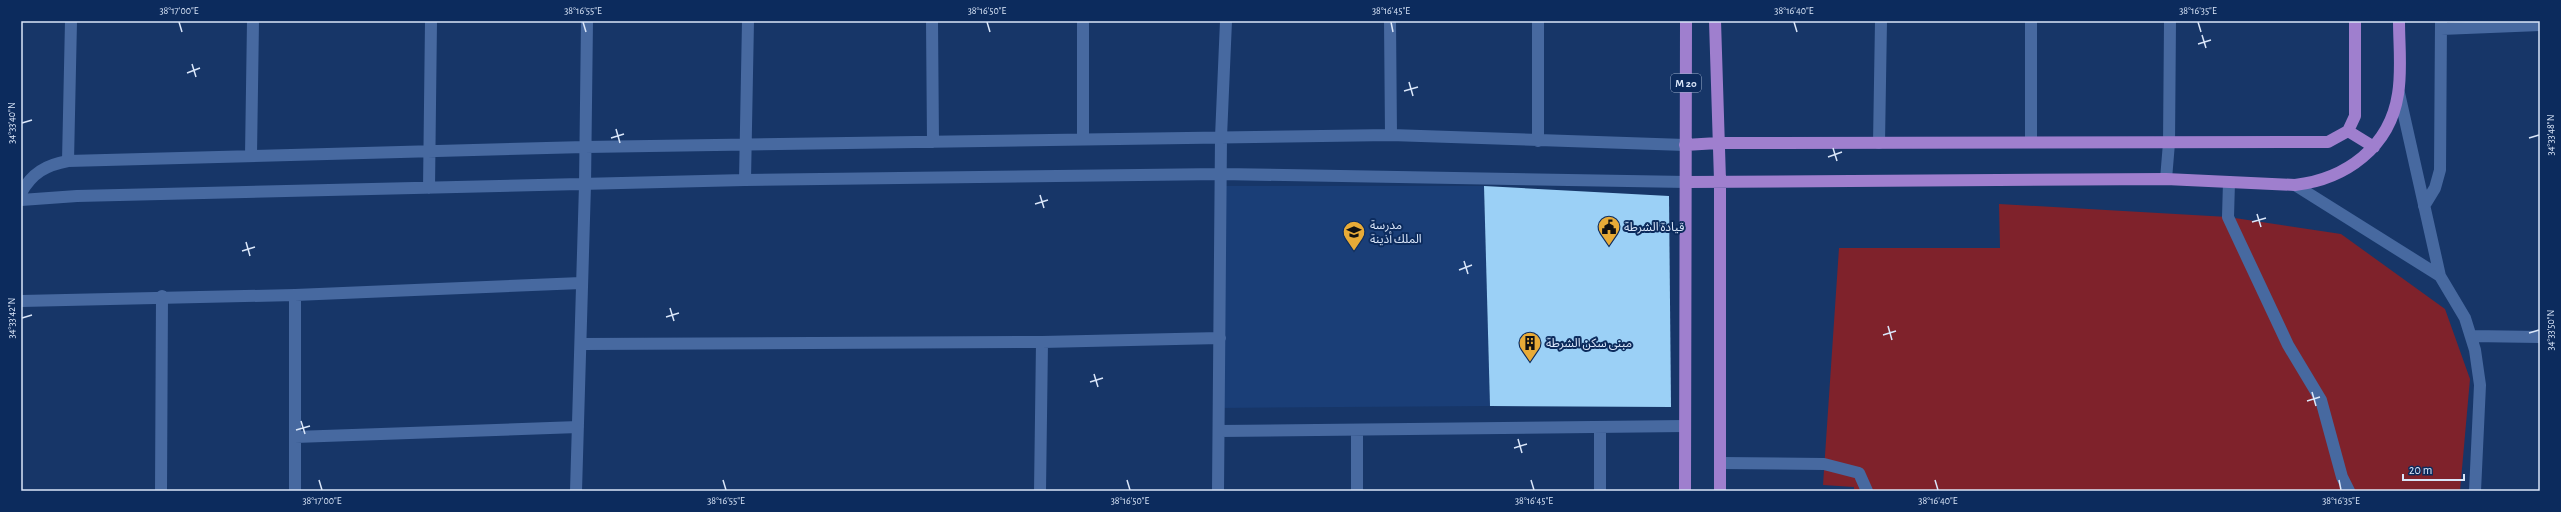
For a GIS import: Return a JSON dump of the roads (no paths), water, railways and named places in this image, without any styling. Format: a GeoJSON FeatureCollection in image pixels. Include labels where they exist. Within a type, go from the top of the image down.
{"type":"FeatureCollection","features":[{"type":"Feature","properties":{"kind":"main road","name":"M 20"},"geometry":{"type":"LineString","coordinates":[[1685,145],[1686,21]]}},
{"type":"Feature","properties":{"kind":"main road","name":"M 20"},"geometry":{"type":"LineString","coordinates":[[1715,21],[1718,143]]}},
{"type":"Feature","properties":{"kind":"main road"},"geometry":{"type":"LineString","coordinates":[[1685,491],[1687,182],[1685,145],[1718,143],[2328,142],[2348,131],[2355,116],[2355,21]]}},
{"type":"Feature","properties":{"kind":"main road"},"geometry":{"type":"LineString","coordinates":[[1687,182],[1720,180],[2166,179],[2295,186],[2310,184],[2339,174],[2358,162],[2374,146],[2390,121],[2399,93],[2399,21]]}},
{"type":"Feature","properties":{"kind":"main road"},"geometry":{"type":"LineString","coordinates":[[2348,131],[2374,146]]}},
{"type":"Feature","properties":{"kind":"main road"},"geometry":{"type":"LineString","coordinates":[[1718,143],[1720,180],[1720,491]]}},
{"type":"Feature","properties":{"kind":"street"},"geometry":{"type":"LineString","coordinates":[[68,161],[71,21]]}},
{"type":"Feature","properties":{"kind":"street"},"geometry":{"type":"LineString","coordinates":[[251,155],[253,21]]}},
{"type":"Feature","properties":{"kind":"street"},"geometry":{"type":"LineString","coordinates":[[429,188],[431,21]]}},
{"type":"Feature","properties":{"kind":"street"},"geometry":{"type":"LineString","coordinates":[[576,491],[585,185],[587,21]]}},
{"type":"Feature","properties":{"kind":"street"},"geometry":{"type":"LineString","coordinates":[[745,180],[748,21]]}},
{"type":"Feature","properties":{"kind":"street"},"geometry":{"type":"LineString","coordinates":[[932,21],[933,142]]}},
{"type":"Feature","properties":{"kind":"street"},"geometry":{"type":"LineString","coordinates":[[1083,21],[1083,139]]}},
{"type":"Feature","properties":{"kind":"street"},"geometry":{"type":"LineString","coordinates":[[1218,491],[1221,138],[1226,21]]}},
{"type":"Feature","properties":{"kind":"street"},"geometry":{"type":"LineString","coordinates":[[1390,21],[1391,136]]}},
{"type":"Feature","properties":{"kind":"street"},"geometry":{"type":"LineString","coordinates":[[1538,21],[1538,141]]}},
{"type":"Feature","properties":{"kind":"street"},"geometry":{"type":"LineString","coordinates":[[1879,143],[1881,21]]}},
{"type":"Feature","properties":{"kind":"street"},"geometry":{"type":"LineString","coordinates":[[2031,21],[2031,142]]}},
{"type":"Feature","properties":{"kind":"street"},"geometry":{"type":"LineString","coordinates":[[2166,179],[2169,143],[2170,21]]}},
{"type":"Feature","properties":{"kind":"street"},"geometry":{"type":"LineString","coordinates":[[2424,206],[2435,188],[2440,170],[2441,25],[2540,25]]}},
{"type":"Feature","properties":{"kind":"street"},"geometry":{"type":"LineString","coordinates":[[2399,93],[2440,276],[2465,318],[2471,336],[2480,385],[2475,491]]}},
{"type":"Feature","properties":{"kind":"street"},"geometry":{"type":"LineString","coordinates":[[21,193],[38,171],[51,164],[68,161],[251,155],[585,147],[746,146],[1083,139],[1391,136],[1685,145]]}},
{"type":"Feature","properties":{"kind":"street"},"geometry":{"type":"LineString","coordinates":[[21,200],[77,196],[745,180],[1221,174],[1687,182]]}},
{"type":"Feature","properties":{"kind":"street"},"geometry":{"type":"LineString","coordinates":[[2229,182],[2228,217],[2288,345],[2320,400],[2342,477],[2349,491]]}},
{"type":"Feature","properties":{"kind":"street"},"geometry":{"type":"LineString","coordinates":[[2295,186],[2440,276]]}},
{"type":"Feature","properties":{"kind":"street"},"geometry":{"type":"LineString","coordinates":[[21,301],[162,296],[295,295],[581,283]]}},
{"type":"Feature","properties":{"kind":"street"},"geometry":{"type":"LineString","coordinates":[[295,295],[295,491]]}},
{"type":"Feature","properties":{"kind":"street"},"geometry":{"type":"LineString","coordinates":[[161,491],[162,296]]}},
{"type":"Feature","properties":{"kind":"street"},"geometry":{"type":"LineString","coordinates":[[2471,336],[2540,337]]}},
{"type":"Feature","properties":{"kind":"street"},"geometry":{"type":"LineString","coordinates":[[581,344],[1042,342],[1220,338]]}},
{"type":"Feature","properties":{"kind":"street"},"geometry":{"type":"LineString","coordinates":[[1040,491],[1042,342]]}},
{"type":"Feature","properties":{"kind":"street"},"geometry":{"type":"LineString","coordinates":[[1219,431],[1685,426]]}},
{"type":"Feature","properties":{"kind":"street"},"geometry":{"type":"LineString","coordinates":[[295,437],[578,427]]}},
{"type":"Feature","properties":{"kind":"street"},"geometry":{"type":"LineString","coordinates":[[1600,428],[1600,491]]}},
{"type":"Feature","properties":{"kind":"street"},"geometry":{"type":"LineString","coordinates":[[1357,491],[1358,430]]}},
{"type":"Feature","properties":{"kind":"street"},"geometry":{"type":"LineString","coordinates":[[1721,463],[1824,464],[1858,473],[1867,491]]}},
{"type":"Feature","properties":{"kind":"place","name":"قيادة الشرطة"},"geometry":{"type":"Point","coordinates":[1609,246]}},
{"type":"Feature","properties":{"kind":"place","name":"مدرسة الملك أذينة"},"geometry":{"type":"Point","coordinates":[1354,252]}},
{"type":"Feature","properties":{"kind":"place","name":"مبنى سكن الشرطة"},"geometry":{"type":"Point","coordinates":[1530,362]}}]}
